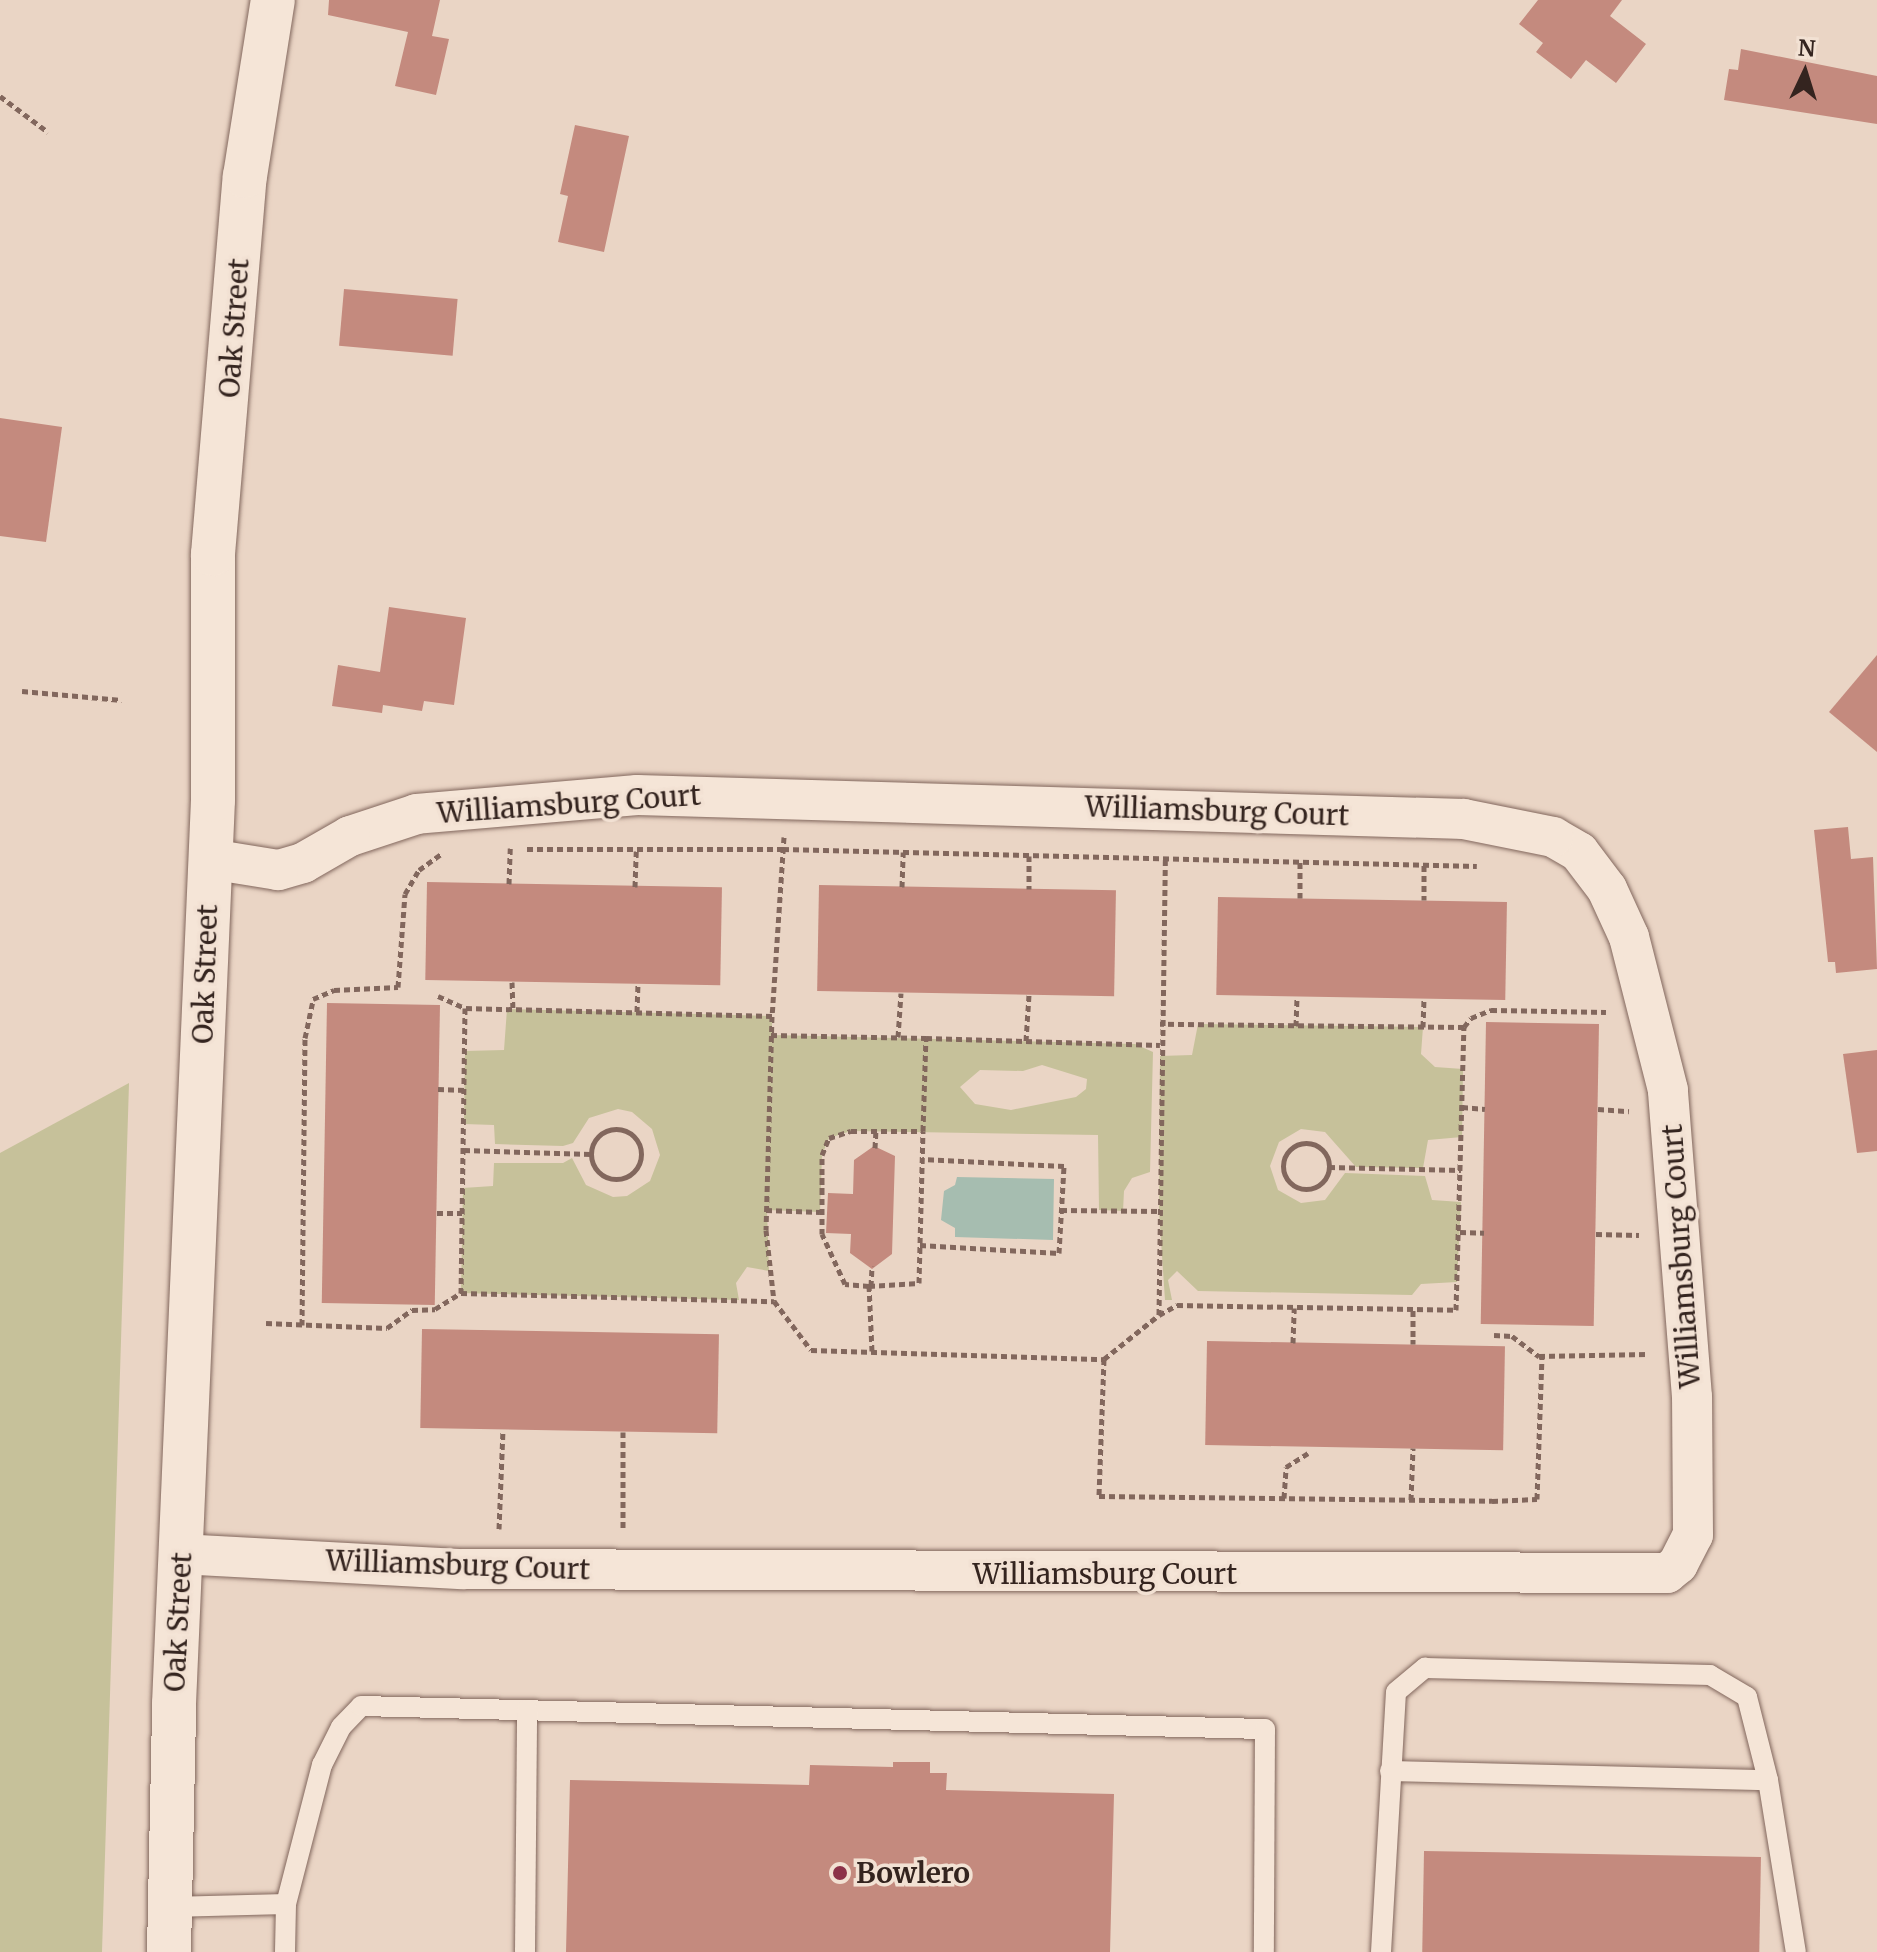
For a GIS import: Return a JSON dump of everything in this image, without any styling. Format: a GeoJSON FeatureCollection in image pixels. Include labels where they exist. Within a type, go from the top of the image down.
{"type":"FeatureCollection","features":[{"type":"Feature","properties":{"kind":"street","name":"Oak Street"},"geometry":{"type":"LineString","coordinates":[[169,1952],[181,1554],[210,859],[213,554],[245,176],[273,0]]}},
{"type":"Feature","properties":{"kind":"street","name":"Williamsburg Court"},"geometry":{"type":"LineString","coordinates":[[181,1554],[497,1569],[1380,1576],[1667,1573],[1678,1564],[1693,1535],[1692,1397],[1668,1090],[1629,937],[1607,889],[1579,852],[1553,837],[1464,819],[637,795],[417,814],[350,836],[303,863],[278,870],[210,859]]}},
{"type":"Feature","properties":{"kind":"lane"},"geometry":{"type":"LineString","coordinates":[[1381,1952],[1396,1692],[1425,1668],[1606,1670],[1710,1675],[1747,1697],[1768,1780],[1796,1952]]}},
{"type":"Feature","properties":{"kind":"lane"},"geometry":{"type":"LineString","coordinates":[[285,1952],[286,1904],[322,1765],[341,1727],[361,1706],[1265,1729],[1264,1952]]}},
{"type":"Feature","properties":{"kind":"lane"},"geometry":{"type":"LineString","coordinates":[[525,1952],[527,1710]]}},
{"type":"Feature","properties":{"kind":"lane"},"geometry":{"type":"LineString","coordinates":[[1390,1771],[1768,1780]]}},
{"type":"Feature","properties":{"kind":"lane"},"geometry":{"type":"LineString","coordinates":[[170,1907],[286,1904]]}},
{"type":"Feature","properties":{"kind":"path"},"geometry":{"type":"LineString","coordinates":[[0,96],[48,132]]}},
{"type":"Feature","properties":{"kind":"path"},"geometry":{"type":"LineString","coordinates":[[22,691],[122,700]]}},
{"type":"Feature","properties":{"kind":"path"},"geometry":{"type":"LineString","coordinates":[[787,797],[771,1035],[766,1210],[774,1301],[811,1350],[1104,1359],[1159,1315],[1177,1305],[1456,1310],[1464,1027],[1471,1018],[1491,1010],[1615,1012],[1616,1017]]}},
{"type":"Feature","properties":{"kind":"path"},"geometry":{"type":"LineString","coordinates":[[1159,1315],[1160,1024],[1165,859],[1171,809]]}},
{"type":"Feature","properties":{"kind":"path"},"geometry":{"type":"LineString","coordinates":[[509,884],[510,848]]}},
{"type":"Feature","properties":{"kind":"path"},"geometry":{"type":"LineString","coordinates":[[302,1325],[305,1038],[313,999],[334,990],[398,987],[405,894],[419,870],[449,849]]}},
{"type":"Feature","properties":{"kind":"path"},"geometry":{"type":"LineString","coordinates":[[494,849],[783,849],[1487,866]]}},
{"type":"Feature","properties":{"kind":"path"},"geometry":{"type":"LineString","coordinates":[[635,887],[636,851]]}},
{"type":"Feature","properties":{"kind":"path"},"geometry":{"type":"LineString","coordinates":[[902,887],[903,852]]}},
{"type":"Feature","properties":{"kind":"path"},"geometry":{"type":"LineString","coordinates":[[1029,856],[1029,889]]}},
{"type":"Feature","properties":{"kind":"path"},"geometry":{"type":"LineString","coordinates":[[1300,862],[1300,898]]}},
{"type":"Feature","properties":{"kind":"path"},"geometry":{"type":"LineString","coordinates":[[1424,865],[1424,900]]}},
{"type":"Feature","properties":{"kind":"path"},"geometry":{"type":"LineString","coordinates":[[512,982],[513,1010]]}},
{"type":"Feature","properties":{"kind":"path"},"geometry":{"type":"LineString","coordinates":[[637,1012],[638,984]]}},
{"type":"Feature","properties":{"kind":"path"},"geometry":{"type":"LineString","coordinates":[[898,1037],[901,993]]}},
{"type":"Feature","properties":{"kind":"path"},"geometry":{"type":"LineString","coordinates":[[1026,1041],[1029,995]]}},
{"type":"Feature","properties":{"kind":"path"},"geometry":{"type":"LineString","coordinates":[[438,996],[465,1008],[772,1016]]}},
{"type":"Feature","properties":{"kind":"path"},"geometry":{"type":"LineString","coordinates":[[1296,1026],[1297,997]]}},
{"type":"Feature","properties":{"kind":"path"},"geometry":{"type":"LineString","coordinates":[[1423,1027],[1424,999]]}},
{"type":"Feature","properties":{"kind":"path"},"geometry":{"type":"LineString","coordinates":[[461,1293],[465,1008]]}},
{"type":"Feature","properties":{"kind":"path"},"geometry":{"type":"LineString","coordinates":[[1160,1024],[1464,1027]]}},
{"type":"Feature","properties":{"kind":"path"},"geometry":{"type":"LineString","coordinates":[[771,1035],[1160,1045]]}},
{"type":"Feature","properties":{"kind":"path"},"geometry":{"type":"LineString","coordinates":[[923,1131],[876,1130],[829,1138],[822,1155],[822,1234],[845,1284],[919,1283],[926,1038]]}},
{"type":"Feature","properties":{"kind":"path"},"geometry":{"type":"LineString","coordinates":[[438,1089],[465,1090]]}},
{"type":"Feature","properties":{"kind":"path"},"geometry":{"type":"LineString","coordinates":[[1629,1095],[1634,1125]]}},
{"type":"Feature","properties":{"kind":"path"},"geometry":{"type":"LineString","coordinates":[[1462,1107],[1485,1109]]}},
{"type":"Feature","properties":{"kind":"path"},"geometry":{"type":"LineString","coordinates":[[1598,1109],[1632,1111]]}},
{"type":"Feature","properties":{"kind":"path"},"geometry":{"type":"LineString","coordinates":[[616,1128],[631,1133],[641,1155],[634,1170],[611,1178],[597,1169],[591,1154],[601,1133],[616,1128]]}},
{"type":"Feature","properties":{"kind":"path"},"geometry":{"type":"LineString","coordinates":[[875,1148],[876,1130]]}},
{"type":"Feature","properties":{"kind":"path"},"geometry":{"type":"LineString","coordinates":[[1312,1144],[1325,1153],[1329,1167],[1324,1181],[1304,1189],[1286,1177],[1284,1163],[1297,1145],[1312,1144]]}},
{"type":"Feature","properties":{"kind":"path"},"geometry":{"type":"LineString","coordinates":[[464,1150],[591,1154]]}},
{"type":"Feature","properties":{"kind":"path"},"geometry":{"type":"LineString","coordinates":[[920,1245],[1059,1253],[1064,1166],[922,1159]]}},
{"type":"Feature","properties":{"kind":"path"},"geometry":{"type":"LineString","coordinates":[[1329,1167],[1461,1170]]}},
{"type":"Feature","properties":{"kind":"path"},"geometry":{"type":"LineString","coordinates":[[766,1210],[820,1212]]}},
{"type":"Feature","properties":{"kind":"path"},"geometry":{"type":"LineString","coordinates":[[1061,1210],[1159,1211]]}},
{"type":"Feature","properties":{"kind":"path"},"geometry":{"type":"LineString","coordinates":[[437,1213],[462,1213]]}},
{"type":"Feature","properties":{"kind":"path"},"geometry":{"type":"LineString","coordinates":[[1596,1234],[1645,1236],[1644,1222]]}},
{"type":"Feature","properties":{"kind":"path"},"geometry":{"type":"LineString","coordinates":[[1460,1232],[1484,1233]]}},
{"type":"Feature","properties":{"kind":"path"},"geometry":{"type":"LineString","coordinates":[[872,1266],[872,1351]]}},
{"type":"Feature","properties":{"kind":"path"},"geometry":{"type":"LineString","coordinates":[[266,1323],[387,1328],[412,1310],[435,1309],[461,1293],[774,1301]]}},
{"type":"Feature","properties":{"kind":"path"},"geometry":{"type":"LineString","coordinates":[[1293,1343],[1294,1308]]}},
{"type":"Feature","properties":{"kind":"path"},"geometry":{"type":"LineString","coordinates":[[1413,1310],[1413,1344]]}},
{"type":"Feature","properties":{"kind":"path"},"geometry":{"type":"LineString","coordinates":[[1494,1335],[1512,1336],[1542,1356],[1647,1357],[1647,1341]]}},
{"type":"Feature","properties":{"kind":"path"},"geometry":{"type":"LineString","coordinates":[[1104,1359],[1099,1496],[1411,1500],[1537,1499],[1542,1356]]}},
{"type":"Feature","properties":{"kind":"path"},"geometry":{"type":"LineString","coordinates":[[497,1569],[503,1430]]}},
{"type":"Feature","properties":{"kind":"path"},"geometry":{"type":"LineString","coordinates":[[623,1432],[623,1570]]}},
{"type":"Feature","properties":{"kind":"path"},"geometry":{"type":"LineString","coordinates":[[1411,1500],[1413,1448]]}},
{"type":"Feature","properties":{"kind":"path"},"geometry":{"type":"LineString","coordinates":[[1284,1498],[1286,1467],[1308,1453]]}},
{"type":"Feature","properties":{"kind":"shaded area"},"geometry":{"type":"Polygon","coordinates":[[[507,1009],[772,1016],[772,1035],[1135,1044],[1153,1052],[1150,1172],[1132,1178],[1124,1191],[1123,1211],[1099,1210],[1098,1135],[851,1131],[829,1138],[822,1155],[820,1212],[767,1210],[769,1271],[747,1267],[736,1283],[739,1300],[461,1293],[463,1188],[493,1186],[494,1163],[563,1163],[572,1158],[586,1185],[613,1197],[627,1196],[650,1181],[660,1155],[652,1129],[632,1112],[618,1109],[589,1118],[573,1143],[563,1146],[495,1144],[494,1125],[464,1124],[465,1051],[504,1050],[507,1009]],[[1042,1065],[1023,1071],[980,1070],[960,1087],[975,1104],[1011,1110],[1076,1097],[1086,1089],[1087,1079],[1042,1065]]]}},
{"type":"Feature","properties":{"kind":"shaded area"},"geometry":{"type":"Polygon","coordinates":[[[1198,1024],[1423,1027],[1421,1054],[1435,1067],[1463,1069],[1462,1137],[1428,1140],[1423,1168],[1356,1167],[1325,1132],[1301,1129],[1279,1142],[1270,1166],[1278,1190],[1301,1203],[1325,1200],[1345,1173],[1425,1176],[1432,1200],[1461,1202],[1457,1282],[1421,1284],[1412,1295],[1198,1291],[1177,1271],[1168,1280],[1172,1300],[1165,1300],[1159,1211],[1160,1056],[1192,1055],[1198,1024]]]}},
{"type":"Feature","properties":{"kind":"shaded area"},"geometry":{"type":"Polygon","coordinates":[[[129,1083],[102,1952],[0,1952],[0,1153],[129,1083]]]}},
{"type":"Feature","properties":{"kind":"shaded area"},"geometry":{"type":"Polygon","coordinates":[[[957,1177],[1054,1179],[1053,1240],[955,1237],[955,1228],[941,1220],[944,1191],[955,1185],[957,1177]]]}},
{"type":"Feature","properties":{"kind":"building"},"geometry":{"type":"Polygon","coordinates":[[[329,0],[440,0],[432,36],[449,39],[436,95],[395,86],[408,32],[328,15],[329,0]]]}},
{"type":"Feature","properties":{"kind":"building"},"geometry":{"type":"Polygon","coordinates":[[[1538,0],[1622,0],[1610,16],[1646,44],[1616,83],[1586,60],[1571,79],[1536,52],[1543,43],[1519,24],[1538,0]]]}},
{"type":"Feature","properties":{"kind":"building"},"geometry":{"type":"Polygon","coordinates":[[[1741,49],[1877,76],[1877,124],[1724,100],[1729,69],[1738,70],[1741,49]]]}},
{"type":"Feature","properties":{"kind":"building"},"geometry":{"type":"Polygon","coordinates":[[[575,125],[629,136],[604,252],[558,242],[568,196],[560,194],[575,125]]]}},
{"type":"Feature","properties":{"kind":"building"},"geometry":{"type":"Polygon","coordinates":[[[344,289],[458,299],[453,356],[339,346],[344,289]]]}},
{"type":"Feature","properties":{"kind":"building"},"geometry":{"type":"Polygon","coordinates":[[[0,418],[62,427],[46,542],[0,536],[0,418]]]}},
{"type":"Feature","properties":{"kind":"building"},"geometry":{"type":"Polygon","coordinates":[[[389,607],[466,618],[454,705],[424,701],[422,711],[383,705],[382,713],[332,706],[338,665],[380,672],[389,607]]]}},
{"type":"Feature","properties":{"kind":"building"},"geometry":{"type":"Polygon","coordinates":[[[1877,655],[1877,752],[1829,712],[1877,655]]]}},
{"type":"Feature","properties":{"kind":"building"},"geometry":{"type":"Polygon","coordinates":[[[1848,827],[1851,859],[1873,857],[1877,969],[1836,973],[1835,962],[1828,962],[1814,830],[1848,827]]]}},
{"type":"Feature","properties":{"kind":"building"},"geometry":{"type":"Polygon","coordinates":[[[427,882],[722,887],[720,985],[425,980],[427,882]]]}},
{"type":"Feature","properties":{"kind":"building"},"geometry":{"type":"Polygon","coordinates":[[[819,885],[1116,890],[1114,996],[817,991],[819,885]]]}},
{"type":"Feature","properties":{"kind":"building"},"geometry":{"type":"Polygon","coordinates":[[[1218,897],[1507,902],[1505,1000],[1216,995],[1218,897]]]}},
{"type":"Feature","properties":{"kind":"building"},"geometry":{"type":"Polygon","coordinates":[[[327,1003],[440,1005],[435,1305],[322,1303],[327,1003]]]}},
{"type":"Feature","properties":{"kind":"building"},"geometry":{"type":"Polygon","coordinates":[[[1486,1022],[1599,1024],[1594,1326],[1481,1324],[1486,1022]]]}},
{"type":"Feature","properties":{"kind":"building"},"geometry":{"type":"Polygon","coordinates":[[[1877,1050],[1877,1151],[1857,1153],[1843,1054],[1877,1050]]]}},
{"type":"Feature","properties":{"kind":"building"},"geometry":{"type":"Polygon","coordinates":[[[874,1146],[895,1156],[892,1254],[872,1269],[850,1253],[851,1234],[826,1233],[828,1193],[853,1194],[854,1160],[874,1146]]]}},
{"type":"Feature","properties":{"kind":"building"},"geometry":{"type":"Polygon","coordinates":[[[422,1329],[719,1334],[717,1433],[420,1428],[422,1329]]]}},
{"type":"Feature","properties":{"kind":"building"},"geometry":{"type":"Polygon","coordinates":[[[1207,1341],[1505,1346],[1503,1450],[1205,1445],[1207,1341]]]}},
{"type":"Feature","properties":{"kind":"building","name":"Bowlero"},"geometry":{"type":"Polygon","coordinates":[[[893,1762],[930,1762],[930,1773],[947,1773],[946,1790],[1114,1794],[1110,1952],[566,1952],[570,1780],[809,1785],[810,1765],[893,1767],[893,1762]]]}},
{"type":"Feature","properties":{"kind":"building"},"geometry":{"type":"Polygon","coordinates":[[[1424,1851],[1761,1857],[1759,1952],[1422,1952],[1424,1851]]]}},
{"type":"Feature","properties":{"kind":"place","name":"Bowlero"},"geometry":{"type":"Point","coordinates":[840,1873]}}]}
